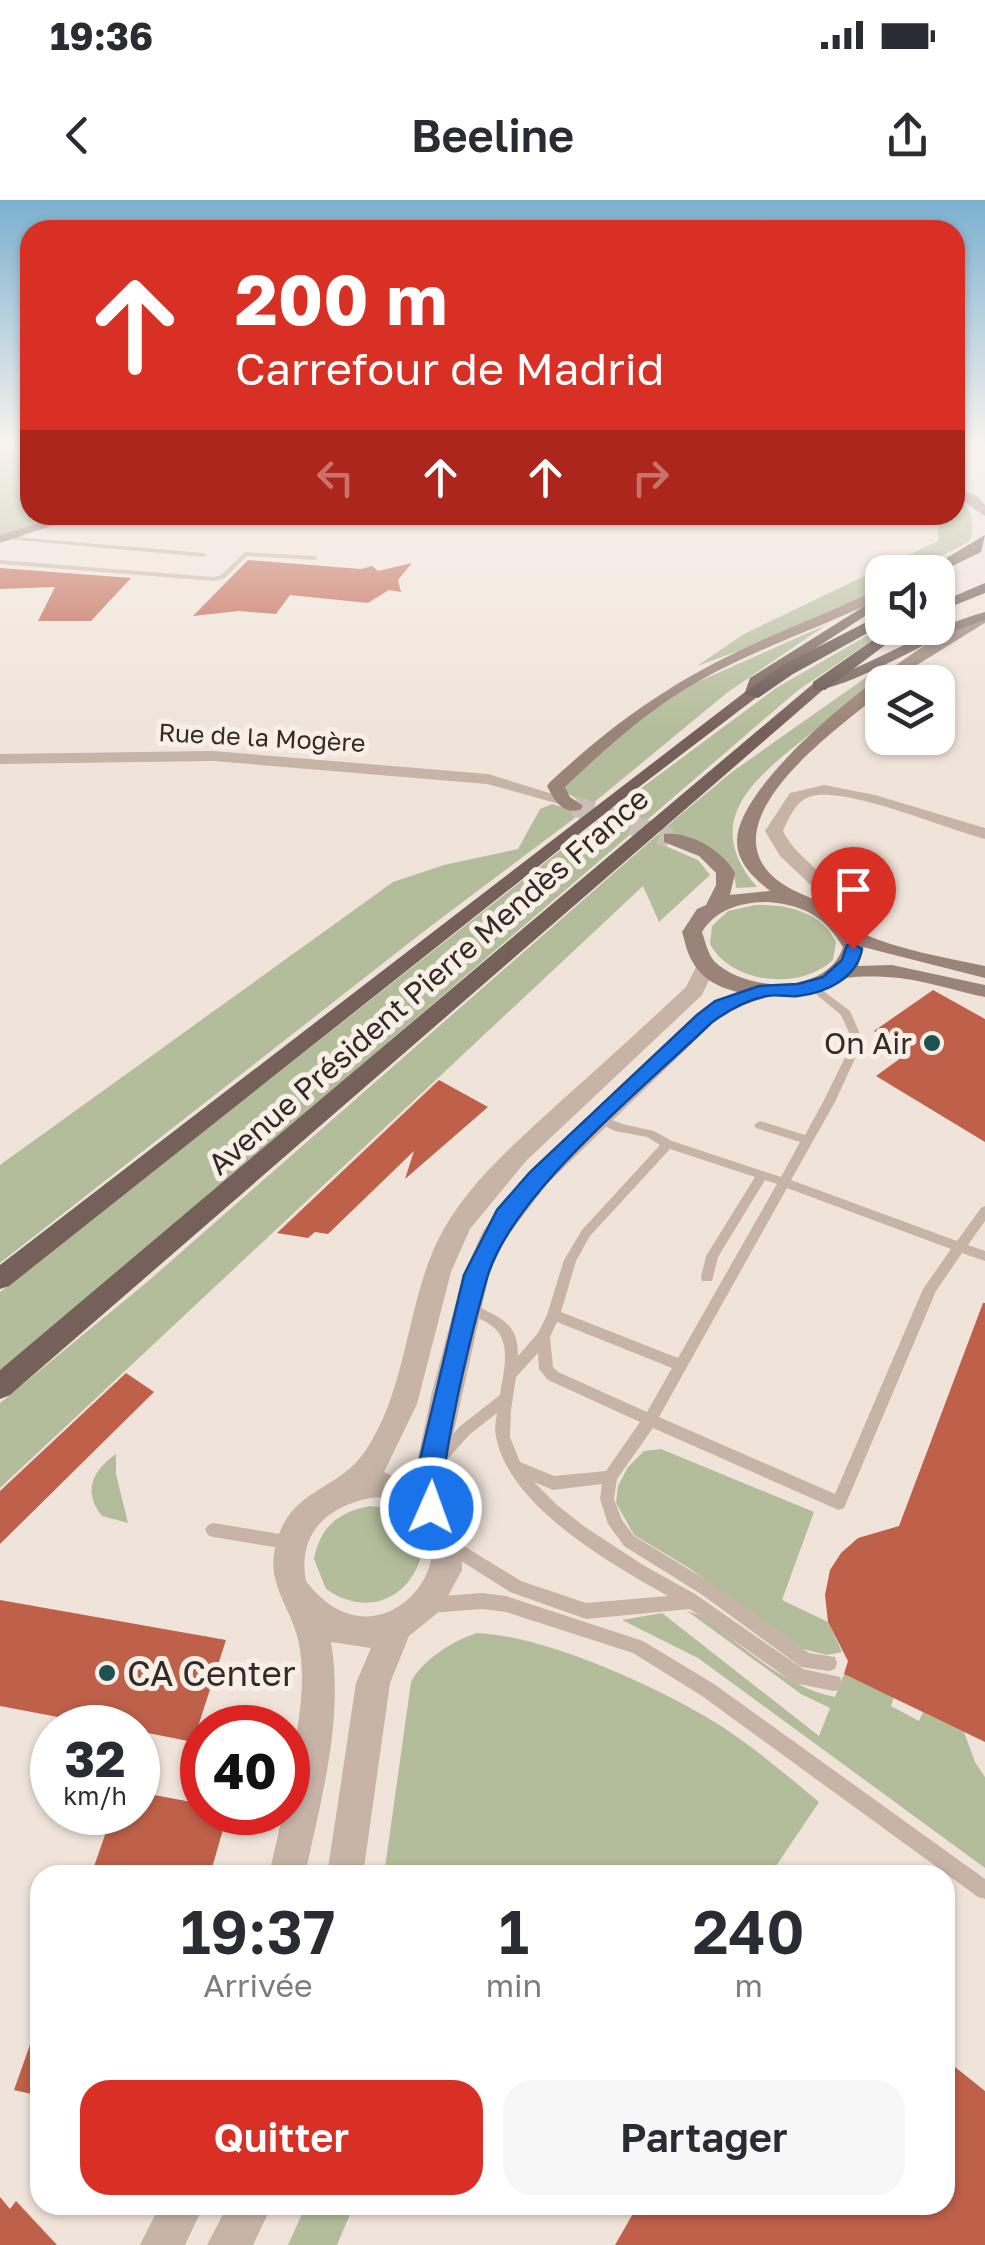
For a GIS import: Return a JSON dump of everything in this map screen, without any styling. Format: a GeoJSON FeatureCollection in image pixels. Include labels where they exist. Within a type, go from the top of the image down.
{"type":"FeatureCollection","features":[{"type":"Feature","properties":{"kind":"highway"},"geometry":{"type":"LineString","coordinates":[[955,586],[985,574]]}},
{"type":"Feature","properties":{"kind":"highway"},"geometry":{"type":"LineString","coordinates":[[955,601],[985,588]]}},
{"type":"Feature","properties":{"kind":"highway","name":"Avenue Président Pierre Mendès France"},"geometry":{"type":"LineString","coordinates":[[752,694],[787,670],[865,628]]}},
{"type":"Feature","properties":{"kind":"highway","name":"Avenue Président Pierre Mendès France"},"geometry":{"type":"LineString","coordinates":[[819,686],[876,645]]}},
{"type":"Feature","properties":{"kind":"main road"},"geometry":{"type":"LineString","coordinates":[[955,559],[985,540]]}},
{"type":"Feature","properties":{"kind":"main road"},"geometry":{"type":"LineString","coordinates":[[564,797],[610,735],[669,692],[732,658],[865,603]]}},
{"type":"Feature","properties":{"kind":"main road"},"geometry":{"type":"LineString","coordinates":[[752,694],[755,681],[865,607]]}},
{"type":"Feature","properties":{"kind":"main road"},"geometry":{"type":"LineString","coordinates":[[907,665],[985,617]]}},
{"type":"Feature","properties":{"kind":"main road"},"geometry":{"type":"LineString","coordinates":[[819,686],[844,679],[954,625],[985,617]]}},
{"type":"Feature","properties":{"kind":"main road","name":"Avenue Président Pierre Mendès France"},"geometry":{"type":"LineString","coordinates":[[0,1387],[819,686]]}},
{"type":"Feature","properties":{"kind":"main road","name":"Avenue Président Pierre Mendès France"},"geometry":{"type":"LineString","coordinates":[[0,1279],[752,694]]}},
{"type":"Feature","properties":{"kind":"main road"},"geometry":{"type":"LineString","coordinates":[[793,900],[756,874],[747,861],[746,833],[754,803],[772,780],[865,700]]}},
{"type":"Feature","properties":{"kind":"main road"},"geometry":{"type":"LineString","coordinates":[[670,838],[702,851],[723,870],[726,882],[715,906]]}},
{"type":"Feature","properties":{"kind":"main road"},"geometry":{"type":"LineString","coordinates":[[850,936],[851,962],[842,973],[814,987],[766,990],[732,980],[706,964],[697,954],[692,932],[704,913],[715,906],[760,896],[793,900],[820,910],[850,936],[898,953],[985,972]]}},
{"type":"Feature","properties":{"kind":"main road"},"geometry":{"type":"LineString","coordinates":[[842,973],[892,971],[985,990]]}},
{"type":"Feature","properties":{"kind":"street","name":"Rue de la Mogère"},"geometry":{"type":"LineString","coordinates":[[0,759],[199,755],[429,772],[564,797]]}},
{"type":"Feature","properties":{"kind":"street"},"geometry":{"type":"LineString","coordinates":[[820,910],[831,901],[828,890],[791,860],[774,831],[791,801],[809,791],[836,792],[985,834]]}},
{"type":"Feature","properties":{"kind":"street"},"geometry":{"type":"LineString","coordinates":[[289,1865],[319,1710],[318,1642],[308,1612],[291,1586],[288,1554],[299,1524],[322,1500],[352,1487],[374,1468],[390,1439],[438,1272],[451,1240],[470,1210],[514,1158],[696,990],[706,964]]}},
{"type":"Feature","properties":{"kind":"street"},"geometry":{"type":"LineString","coordinates":[[431,1508],[431,1468],[468,1306],[476,1275],[506,1216],[538,1178],[704,1019],[722,1006],[766,990]]}},
{"type":"Feature","properties":{"kind":"street"},"geometry":{"type":"LineString","coordinates":[[346,1865],[372,1683],[396,1629],[428,1605],[441,1587],[449,1545],[443,1525],[431,1508],[409,1492],[381,1484],[352,1487]]}},
{"type":"Feature","properties":{"kind":"street"},"geometry":{"type":"LineString","coordinates":[[308,1612],[332,1627],[360,1633],[396,1629]]}},
{"type":"Feature","properties":{"kind":"street"},"geometry":{"type":"LineString","coordinates":[[162,2245],[178,2215]]}},
{"type":"Feature","properties":{"kind":"street"},"geometry":{"type":"LineString","coordinates":[[229,2245],[246,2215]]}},
{"type":"Feature","properties":{"kind":"lane"},"geometry":{"type":"LineString","coordinates":[[8,538],[204,555]]}},
{"type":"Feature","properties":{"kind":"lane"},"geometry":{"type":"LineString","coordinates":[[0,562],[214,578],[223,577],[245,554],[315,558]]}},
{"type":"Feature","properties":{"kind":"lane"},"geometry":{"type":"LineString","coordinates":[[814,987],[846,1013],[858,1041],[650,1420],[610,1477],[607,1498],[616,1524],[629,1540],[707,1589],[794,1654],[807,1661],[829,1664]]}},
{"type":"Feature","properties":{"kind":"lane"},"geometry":{"type":"LineString","coordinates":[[600,1120],[650,1134],[668,1144],[985,1256]]}},
{"type":"Feature","properties":{"kind":"lane"},"geometry":{"type":"LineString","coordinates":[[760,1125],[807,1140]]}},
{"type":"Feature","properties":{"kind":"lane"},"geometry":{"type":"LineString","coordinates":[[668,1144],[586,1233],[570,1260],[554,1316],[512,1374],[504,1399],[502,1436],[524,1482],[611,1556],[692,1601],[800,1677],[834,1683]]}},
{"type":"Feature","properties":{"kind":"lane"},"geometry":{"type":"LineString","coordinates":[[707,1277],[712,1256],[762,1175]]}},
{"type":"Feature","properties":{"kind":"lane"},"geometry":{"type":"LineString","coordinates":[[542,1337],[546,1369],[553,1376],[839,1503],[930,1289],[985,1211]]}},
{"type":"Feature","properties":{"kind":"lane"},"geometry":{"type":"LineString","coordinates":[[468,1306],[504,1326],[509,1336],[512,1374]]}},
{"type":"Feature","properties":{"kind":"lane"},"geometry":{"type":"LineString","coordinates":[[554,1316],[680,1365]]}},
{"type":"Feature","properties":{"kind":"lane"},"geometry":{"type":"LineString","coordinates":[[431,1468],[464,1431],[504,1399]]}},
{"type":"Feature","properties":{"kind":"lane"},"geometry":{"type":"LineString","coordinates":[[513,1465],[553,1483],[610,1477]]}},
{"type":"Feature","properties":{"kind":"lane"},"geometry":{"type":"LineString","coordinates":[[213,1530],[292,1543]]}},
{"type":"Feature","properties":{"kind":"lane"},"geometry":{"type":"LineString","coordinates":[[449,1545],[516,1587],[586,1610],[692,1601]]}},
{"type":"Feature","properties":{"kind":"lane"},"geometry":{"type":"LineString","coordinates":[[428,1605],[482,1601],[506,1604],[636,1647],[708,1690],[950,1865]]}},
{"type":"Feature","properties":{"kind":"lane"},"geometry":{"type":"LineString","coordinates":[[955,1868],[985,1890]]}},
{"type":"Feature","properties":{"kind":"green space"},"geometry":{"type":"Polygon","coordinates":[[[938,538],[970,538],[943,555],[909,555],[938,538]]]}},
{"type":"Feature","properties":{"kind":"green space"},"geometry":{"type":"Polygon","coordinates":[[[865,576],[865,595],[782,635],[697,666],[744,634],[865,576]]]}},
{"type":"Feature","properties":{"kind":"green space"},"geometry":{"type":"Polygon","coordinates":[[[826,625],[728,692],[580,814],[0,1263],[0,1165],[393,882],[444,865],[518,849],[540,809],[552,804],[572,810],[582,802],[567,793],[565,785],[622,731],[686,687],[826,625]]]}},
{"type":"Feature","properties":{"kind":"green space"},"geometry":{"type":"Polygon","coordinates":[[[865,637],[865,645],[797,691],[78,1309],[0,1370],[0,1292],[613,809],[776,688],[865,637]]]}},
{"type":"Feature","properties":{"kind":"green space"},"geometry":{"type":"Polygon","coordinates":[[[865,678],[865,690],[771,766],[742,801],[734,820],[733,840],[740,863],[757,887],[736,888],[734,876],[722,859],[672,836],[663,845],[698,860],[710,875],[659,922],[643,886],[0,1488],[0,1403],[146,1283],[732,772],[865,678]]]}},
{"type":"Feature","properties":{"kind":"green space"},"geometry":{"type":"Polygon","coordinates":[[[755,905],[791,908],[822,923],[836,942],[833,960],[819,970],[785,979],[767,979],[734,968],[710,944],[712,926],[728,911],[755,905]]]}},
{"type":"Feature","properties":{"kind":"green space"},"geometry":{"type":"Polygon","coordinates":[[[661,1449],[814,1512],[782,1600],[828,1622],[842,1652],[827,1655],[803,1649],[689,1568],[634,1535],[616,1503],[618,1486],[628,1467],[644,1451],[661,1449]]]}},
{"type":"Feature","properties":{"kind":"green space"},"geometry":{"type":"Polygon","coordinates":[[[116,1454],[116,1474],[128,1523],[102,1516],[93,1498],[96,1474],[116,1454]]]}},
{"type":"Feature","properties":{"kind":"green space"},"geometry":{"type":"Polygon","coordinates":[[[370,1506],[387,1508],[413,1527],[421,1557],[406,1585],[395,1594],[369,1603],[355,1602],[326,1589],[314,1559],[321,1538],[332,1523],[349,1512],[370,1506]]]}},
{"type":"Feature","properties":{"kind":"green space"},"geometry":{"type":"Polygon","coordinates":[[[687,1611],[702,1616],[781,1675],[816,1692],[835,1697],[844,1674],[894,1697],[891,1706],[919,1721],[923,1712],[964,1732],[985,1777],[985,1868],[698,1658],[622,1620],[662,1613],[819,1736],[830,1708],[801,1694],[687,1611]]]}},
{"type":"Feature","properties":{"kind":"green space"},"geometry":{"type":"Polygon","coordinates":[[[477,1633],[533,1643],[656,1690],[737,1737],[819,1802],[777,1865],[385,1865],[411,1682],[439,1652],[477,1633]]]}},
{"type":"Feature","properties":{"kind":"green space"},"geometry":{"type":"Polygon","coordinates":[[[302,2215],[350,2215],[337,2245],[288,2245],[302,2215]]]}},
{"type":"Feature","properties":{"kind":"building"},"geometry":{"type":"Polygon","coordinates":[[[248,560],[361,569],[372,566],[378,571],[412,563],[398,580],[401,592],[389,590],[368,603],[290,595],[276,614],[239,611],[193,616],[248,560]]]}},
{"type":"Feature","properties":{"kind":"building"},"geometry":{"type":"Polygon","coordinates":[[[0,568],[131,578],[91,621],[38,621],[55,587],[0,589],[0,568]]]}},
{"type":"Feature","properties":{"kind":"building"},"geometry":{"type":"Polygon","coordinates":[[[933,990],[985,1019],[985,1142],[876,1076],[909,1052],[874,1031],[933,990]]]}},
{"type":"Feature","properties":{"kind":"building"},"geometry":{"type":"Polygon","coordinates":[[[439,1080],[488,1107],[405,1179],[414,1151],[328,1234],[315,1232],[308,1238],[277,1233],[439,1080]]]}},
{"type":"Feature","properties":{"kind":"building"},"geometry":{"type":"Polygon","coordinates":[[[983,1303],[985,1742],[844,1674],[848,1661],[828,1622],[825,1595],[830,1570],[841,1553],[858,1538],[899,1526],[983,1303]]]}},
{"type":"Feature","properties":{"kind":"building"},"geometry":{"type":"Polygon","coordinates":[[[126,1373],[154,1392],[0,1544],[0,1491],[126,1373]]]}},
{"type":"Feature","properties":{"kind":"building","name":"CA Center"},"geometry":{"type":"Polygon","coordinates":[[[0,1600],[226,1640],[205,1705],[180,1705],[180,1739],[160,1735],[160,1705],[30,1705],[30,1712],[0,1706],[0,1600]]]}},
{"type":"Feature","properties":{"kind":"building"},"geometry":{"type":"Polygon","coordinates":[[[160,1796],[180,1800],[180,1835],[221,1835],[213,1865],[94,1865],[105,1835],[160,1835],[160,1796]]]}},
{"type":"Feature","properties":{"kind":"building"},"geometry":{"type":"Polygon","coordinates":[[[30,2045],[30,2094],[14,2090],[30,2045]]]}},
{"type":"Feature","properties":{"kind":"building"},"geometry":{"type":"Polygon","coordinates":[[[955,2067],[985,2091],[985,2245],[615,2245],[632,2215],[955,2215],[955,2067]]]}},
{"type":"Feature","properties":{"kind":"building"},"geometry":{"type":"Polygon","coordinates":[[[0,2197],[10,2209],[16,2201],[57,2245],[0,2245],[0,2197]]]}},
{"type":"Feature","properties":{"kind":"tunnel"},"geometry":{"type":"LineString","coordinates":[[574,806],[670,838]]}},
{"type":"Feature","properties":{"kind":"place","name":"On Air"},"geometry":{"type":"Point","coordinates":[932,1043]}},
{"type":"Feature","properties":{"kind":"place","name":"CA Center"},"geometry":{"type":"Point","coordinates":[107,1673]}},
{"type":"Feature","properties":{"kind":"route"},"geometry":{"type":"LineString","coordinates":[[431,1508],[431,1468],[476,1275],[506,1216],[538,1178],[704,1019],[738,998],[766,990],[799,990],[830,982],[851,962],[853,949]]}}]}
